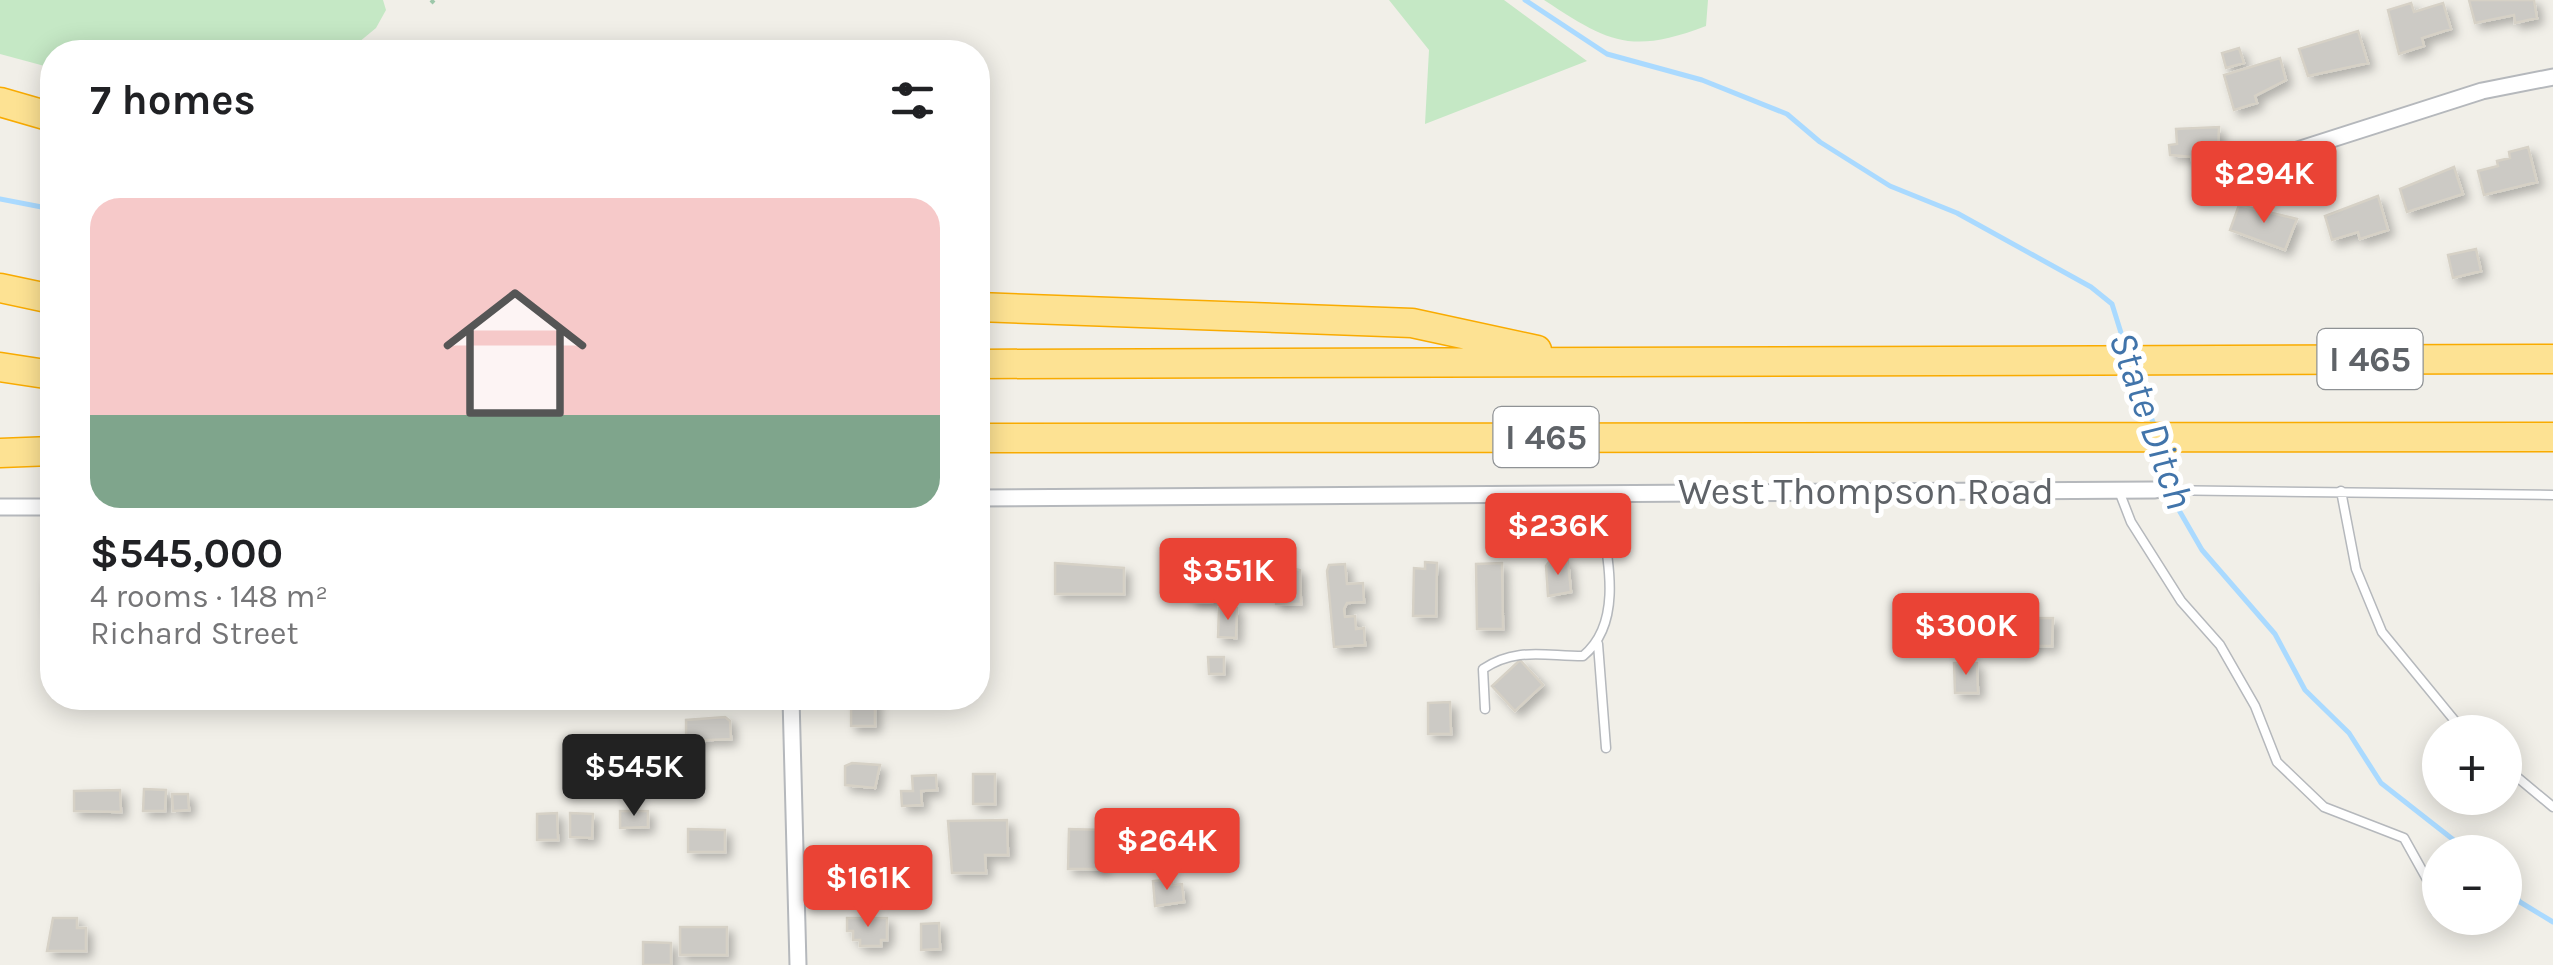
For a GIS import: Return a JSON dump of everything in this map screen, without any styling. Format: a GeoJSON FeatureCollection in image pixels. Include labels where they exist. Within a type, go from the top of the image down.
{"type":"FeatureCollection","features":[{"type":"Feature","properties":{"kind":"highway"},"geometry":{"type":"LineString","coordinates":[[0,102],[40,114]]}},
{"type":"Feature","properties":{"kind":"highway"},"geometry":{"type":"LineString","coordinates":[[0,288],[40,296]]}},
{"type":"Feature","properties":{"kind":"highway"},"geometry":{"type":"LineString","coordinates":[[990,307],[1412,323],[1597,362]]}},
{"type":"Feature","properties":{"kind":"highway","name":"I 465"},"geometry":{"type":"LineString","coordinates":[[990,364],[2553,359]]}},
{"type":"Feature","properties":{"kind":"highway"},"geometry":{"type":"LineString","coordinates":[[0,367],[40,374]]}},
{"type":"Feature","properties":{"kind":"highway","name":"I 465"},"geometry":{"type":"LineString","coordinates":[[990,438],[2553,437]]}},
{"type":"Feature","properties":{"kind":"highway"},"geometry":{"type":"LineString","coordinates":[[0,453],[40,451]]}},
{"type":"Feature","properties":{"kind":"street"},"geometry":{"type":"LineString","coordinates":[[2288,153],[2482,91],[2553,77]]}},
{"type":"Feature","properties":{"kind":"street","name":"West Thompson Road"},"geometry":{"type":"LineString","coordinates":[[990,498],[2155,490]]}},
{"type":"Feature","properties":{"kind":"street"},"geometry":{"type":"LineString","coordinates":[[0,508],[40,507]]}},
{"type":"Feature","properties":{"kind":"street"},"geometry":{"type":"LineString","coordinates":[[791,710],[798,965]]}},
{"type":"Feature","properties":{"kind":"lane"},"geometry":{"type":"LineString","coordinates":[[2119,490],[2131,522],[2182,601],[2220,645],[2255,706],[2277,762],[2324,807],[2404,838],[2422,870]]}},
{"type":"Feature","properties":{"kind":"lane"},"geometry":{"type":"LineString","coordinates":[[2155,490],[2553,495]]}},
{"type":"Feature","properties":{"kind":"lane"},"geometry":{"type":"LineString","coordinates":[[1597,491],[1610,592],[1606,625],[1598,644],[1606,748]]}},
{"type":"Feature","properties":{"kind":"lane"},"geometry":{"type":"LineString","coordinates":[[2341,491],[2356,569],[2382,632],[2450,715]]}},
{"type":"Feature","properties":{"kind":"lane"},"geometry":{"type":"LineString","coordinates":[[1485,708],[1483,669],[1501,657],[1520,652],[1583,656],[1598,644]]}},
{"type":"Feature","properties":{"kind":"lane"},"geometry":{"type":"LineString","coordinates":[[2522,781],[2553,807]]}},
{"type":"Feature","properties":{"kind":"green space"},"geometry":{"type":"Polygon","coordinates":[[[0,0],[383,0],[386,10],[376,28],[362,40],[40,40],[40,65],[0,54],[0,0]]]}},
{"type":"Feature","properties":{"kind":"green space"},"geometry":{"type":"Polygon","coordinates":[[[1389,0],[1504,0],[1587,61],[1425,124],[1429,50],[1389,0]]]}},
{"type":"Feature","properties":{"kind":"green space"},"geometry":{"type":"Polygon","coordinates":[[[1544,0],[1708,0],[1706,26],[1658,40],[1620,40],[1586,26],[1544,0]]]}},
{"type":"Feature","properties":{"kind":"building"},"geometry":{"type":"Polygon","coordinates":[[[2469,0],[2534,0],[2537,18],[2515,23],[2514,15],[2475,23],[2469,0]]]}},
{"type":"Feature","properties":{"kind":"building"},"geometry":{"type":"Polygon","coordinates":[[[2411,3],[2414,12],[2443,3],[2451,29],[2422,38],[2424,46],[2399,54],[2388,10],[2411,3]]]}},
{"type":"Feature","properties":{"kind":"building"},"geometry":{"type":"Polygon","coordinates":[[[2358,31],[2368,63],[2308,76],[2299,49],[2358,31]]]}},
{"type":"Feature","properties":{"kind":"building"},"geometry":{"type":"Polygon","coordinates":[[[2239,48],[2244,63],[2226,68],[2222,53],[2239,48]]]}},
{"type":"Feature","properties":{"kind":"building"},"geometry":{"type":"Polygon","coordinates":[[[2280,58],[2286,80],[2255,96],[2257,103],[2234,110],[2224,75],[2280,58]]]}},
{"type":"Feature","properties":{"kind":"building"},"geometry":{"type":"Polygon","coordinates":[[[2219,127],[2217,175],[2193,176],[2192,157],[2170,155],[2169,145],[2177,144],[2176,129],[2219,127]]]}},
{"type":"Feature","properties":{"kind":"building"},"geometry":{"type":"Polygon","coordinates":[[[2528,147],[2537,182],[2484,195],[2478,171],[2498,166],[2497,161],[2510,158],[2509,152],[2528,147]]]}},
{"type":"Feature","properties":{"kind":"building"},"geometry":{"type":"Polygon","coordinates":[[[2454,167],[2463,194],[2407,212],[2400,189],[2454,167]]]}},
{"type":"Feature","properties":{"kind":"building"},"geometry":{"type":"Polygon","coordinates":[[[2378,196],[2388,230],[2360,239],[2358,232],[2332,240],[2325,216],[2378,196]]]}},
{"type":"Feature","properties":{"kind":"building"},"geometry":{"type":"Polygon","coordinates":[[[2239,205],[2297,219],[2285,250],[2230,230],[2239,205]]]}},
{"type":"Feature","properties":{"kind":"building"},"geometry":{"type":"Polygon","coordinates":[[[2476,249],[2481,271],[2453,278],[2448,255],[2476,249]]]}},
{"type":"Feature","properties":{"kind":"building"},"geometry":{"type":"Polygon","coordinates":[[[1568,561],[1571,592],[1548,596],[1546,566],[1549,562],[1568,561]]]}},
{"type":"Feature","properties":{"kind":"building"},"geometry":{"type":"Polygon","coordinates":[[[1425,562],[1437,563],[1436,616],[1413,616],[1414,568],[1425,569],[1425,562]]]}},
{"type":"Feature","properties":{"kind":"building"},"geometry":{"type":"Polygon","coordinates":[[[1055,563],[1124,568],[1124,594],[1055,594],[1055,563]]]}},
{"type":"Feature","properties":{"kind":"building"},"geometry":{"type":"Polygon","coordinates":[[[1502,563],[1503,629],[1477,629],[1476,564],[1502,563]]]}},
{"type":"Feature","properties":{"kind":"building"},"geometry":{"type":"Polygon","coordinates":[[[1191,564],[1215,565],[1212,602],[1191,602],[1191,564]]]}},
{"type":"Feature","properties":{"kind":"building"},"geometry":{"type":"Polygon","coordinates":[[[1345,564],[1347,584],[1363,583],[1364,602],[1347,603],[1344,609],[1345,617],[1355,616],[1356,629],[1364,628],[1365,645],[1334,647],[1327,571],[1329,565],[1345,564]]]}},
{"type":"Feature","properties":{"kind":"building"},"geometry":{"type":"Polygon","coordinates":[[[1276,565],[1300,570],[1301,604],[1276,604],[1276,565]]]}},
{"type":"Feature","properties":{"kind":"building"},"geometry":{"type":"Polygon","coordinates":[[[1219,608],[1237,608],[1236,638],[1218,637],[1219,608]]]}},
{"type":"Feature","properties":{"kind":"building"},"geometry":{"type":"Polygon","coordinates":[[[2010,618],[2053,618],[2052,646],[2016,646],[2010,618]]]}},
{"type":"Feature","properties":{"kind":"building"},"geometry":{"type":"Polygon","coordinates":[[[1208,657],[1224,657],[1224,674],[1209,674],[1208,657]]]}},
{"type":"Feature","properties":{"kind":"building"},"geometry":{"type":"Polygon","coordinates":[[[1520,660],[1543,685],[1515,711],[1492,686],[1520,660]]]}},
{"type":"Feature","properties":{"kind":"building"},"geometry":{"type":"Polygon","coordinates":[[[1954,663],[1977,663],[1978,693],[1955,693],[1954,663]]]}},
{"type":"Feature","properties":{"kind":"building"},"geometry":{"type":"Polygon","coordinates":[[[1450,702],[1451,734],[1428,734],[1428,703],[1450,702]]]}},
{"type":"Feature","properties":{"kind":"building"},"geometry":{"type":"Polygon","coordinates":[[[851,710],[875,710],[875,726],[851,726],[851,710]]]}},
{"type":"Feature","properties":{"kind":"building"},"geometry":{"type":"Polygon","coordinates":[[[725,717],[730,721],[731,739],[686,741],[686,720],[725,717]]]}},
{"type":"Feature","properties":{"kind":"building"},"geometry":{"type":"Polygon","coordinates":[[[666,743],[692,743],[692,764],[666,764],[666,743]]]}},
{"type":"Feature","properties":{"kind":"building"},"geometry":{"type":"Polygon","coordinates":[[[880,765],[875,788],[845,785],[845,766],[880,765]]]}},
{"type":"Feature","properties":{"kind":"building"},"geometry":{"type":"Polygon","coordinates":[[[973,774],[995,774],[995,804],[973,804],[973,774]]]}},
{"type":"Feature","properties":{"kind":"building"},"geometry":{"type":"Polygon","coordinates":[[[936,775],[937,790],[921,791],[922,805],[902,806],[901,791],[913,791],[912,776],[936,775]]]}},
{"type":"Feature","properties":{"kind":"building"},"geometry":{"type":"Polygon","coordinates":[[[144,789],[166,790],[165,811],[143,811],[144,789]]]}},
{"type":"Feature","properties":{"kind":"building"},"geometry":{"type":"Polygon","coordinates":[[[120,790],[121,812],[74,811],[74,791],[120,790]]]}},
{"type":"Feature","properties":{"kind":"building"},"geometry":{"type":"Polygon","coordinates":[[[172,794],[188,794],[189,810],[173,811],[172,794]]]}},
{"type":"Feature","properties":{"kind":"building"},"geometry":{"type":"Polygon","coordinates":[[[620,811],[648,811],[648,827],[620,828],[620,811]]]}},
{"type":"Feature","properties":{"kind":"building"},"geometry":{"type":"Polygon","coordinates":[[[557,813],[558,840],[537,840],[537,814],[557,813]]]}},
{"type":"Feature","properties":{"kind":"building"},"geometry":{"type":"Polygon","coordinates":[[[570,813],[593,814],[592,838],[570,837],[570,813]]]}},
{"type":"Feature","properties":{"kind":"building"},"geometry":{"type":"Polygon","coordinates":[[[1007,820],[1008,855],[985,855],[986,873],[952,873],[948,821],[1007,820]]]}},
{"type":"Feature","properties":{"kind":"building"},"geometry":{"type":"Polygon","coordinates":[[[688,829],[725,830],[725,852],[688,852],[688,829]]]}},
{"type":"Feature","properties":{"kind":"building"},"geometry":{"type":"Polygon","coordinates":[[[1069,829],[1104,830],[1103,869],[1068,869],[1069,829]]]}},
{"type":"Feature","properties":{"kind":"building"},"geometry":{"type":"Polygon","coordinates":[[[1172,879],[1172,885],[1182,884],[1184,902],[1155,906],[1153,881],[1172,879]]]}},
{"type":"Feature","properties":{"kind":"building"},"geometry":{"type":"Polygon","coordinates":[[[53,918],[77,918],[77,928],[86,928],[86,951],[47,951],[53,918]]]}},
{"type":"Feature","properties":{"kind":"building"},"geometry":{"type":"Polygon","coordinates":[[[847,918],[887,918],[887,940],[881,940],[881,946],[860,946],[860,940],[853,940],[853,931],[847,931],[847,918]]]}},
{"type":"Feature","properties":{"kind":"building"},"geometry":{"type":"Polygon","coordinates":[[[939,923],[940,949],[921,950],[921,924],[939,923]]]}},
{"type":"Feature","properties":{"kind":"building"},"geometry":{"type":"Polygon","coordinates":[[[680,927],[727,927],[727,955],[680,955],[680,927]]]}},
{"type":"Feature","properties":{"kind":"building"},"geometry":{"type":"Polygon","coordinates":[[[643,942],[671,943],[671,965],[643,965],[643,942]]]}},
{"type":"Feature","properties":{"kind":"waterway","name":"State Ditch"},"geometry":{"type":"LineString","coordinates":[[1525,0],[1607,54],[1702,80],[1787,114],[1820,142],[1890,186],[1957,213],[2091,287],[2112,304],[2127,352]]}},
{"type":"Feature","properties":{"kind":"waterway"},"geometry":{"type":"LineString","coordinates":[[0,199],[40,207]]}},
{"type":"Feature","properties":{"kind":"waterway","name":"State Ditch"},"geometry":{"type":"LineString","coordinates":[[2131,368],[2155,427]]}},
{"type":"Feature","properties":{"kind":"waterway","name":"State Ditch"},"geometry":{"type":"LineString","coordinates":[[2161,447],[2173,470],[2176,505],[2202,550],[2275,634],[2305,690],[2349,733],[2381,783],[2447,835]]}},
{"type":"Feature","properties":{"kind":"waterway","name":"State Ditch"},"geometry":{"type":"LineString","coordinates":[[2522,903],[2553,922]]}}]}
